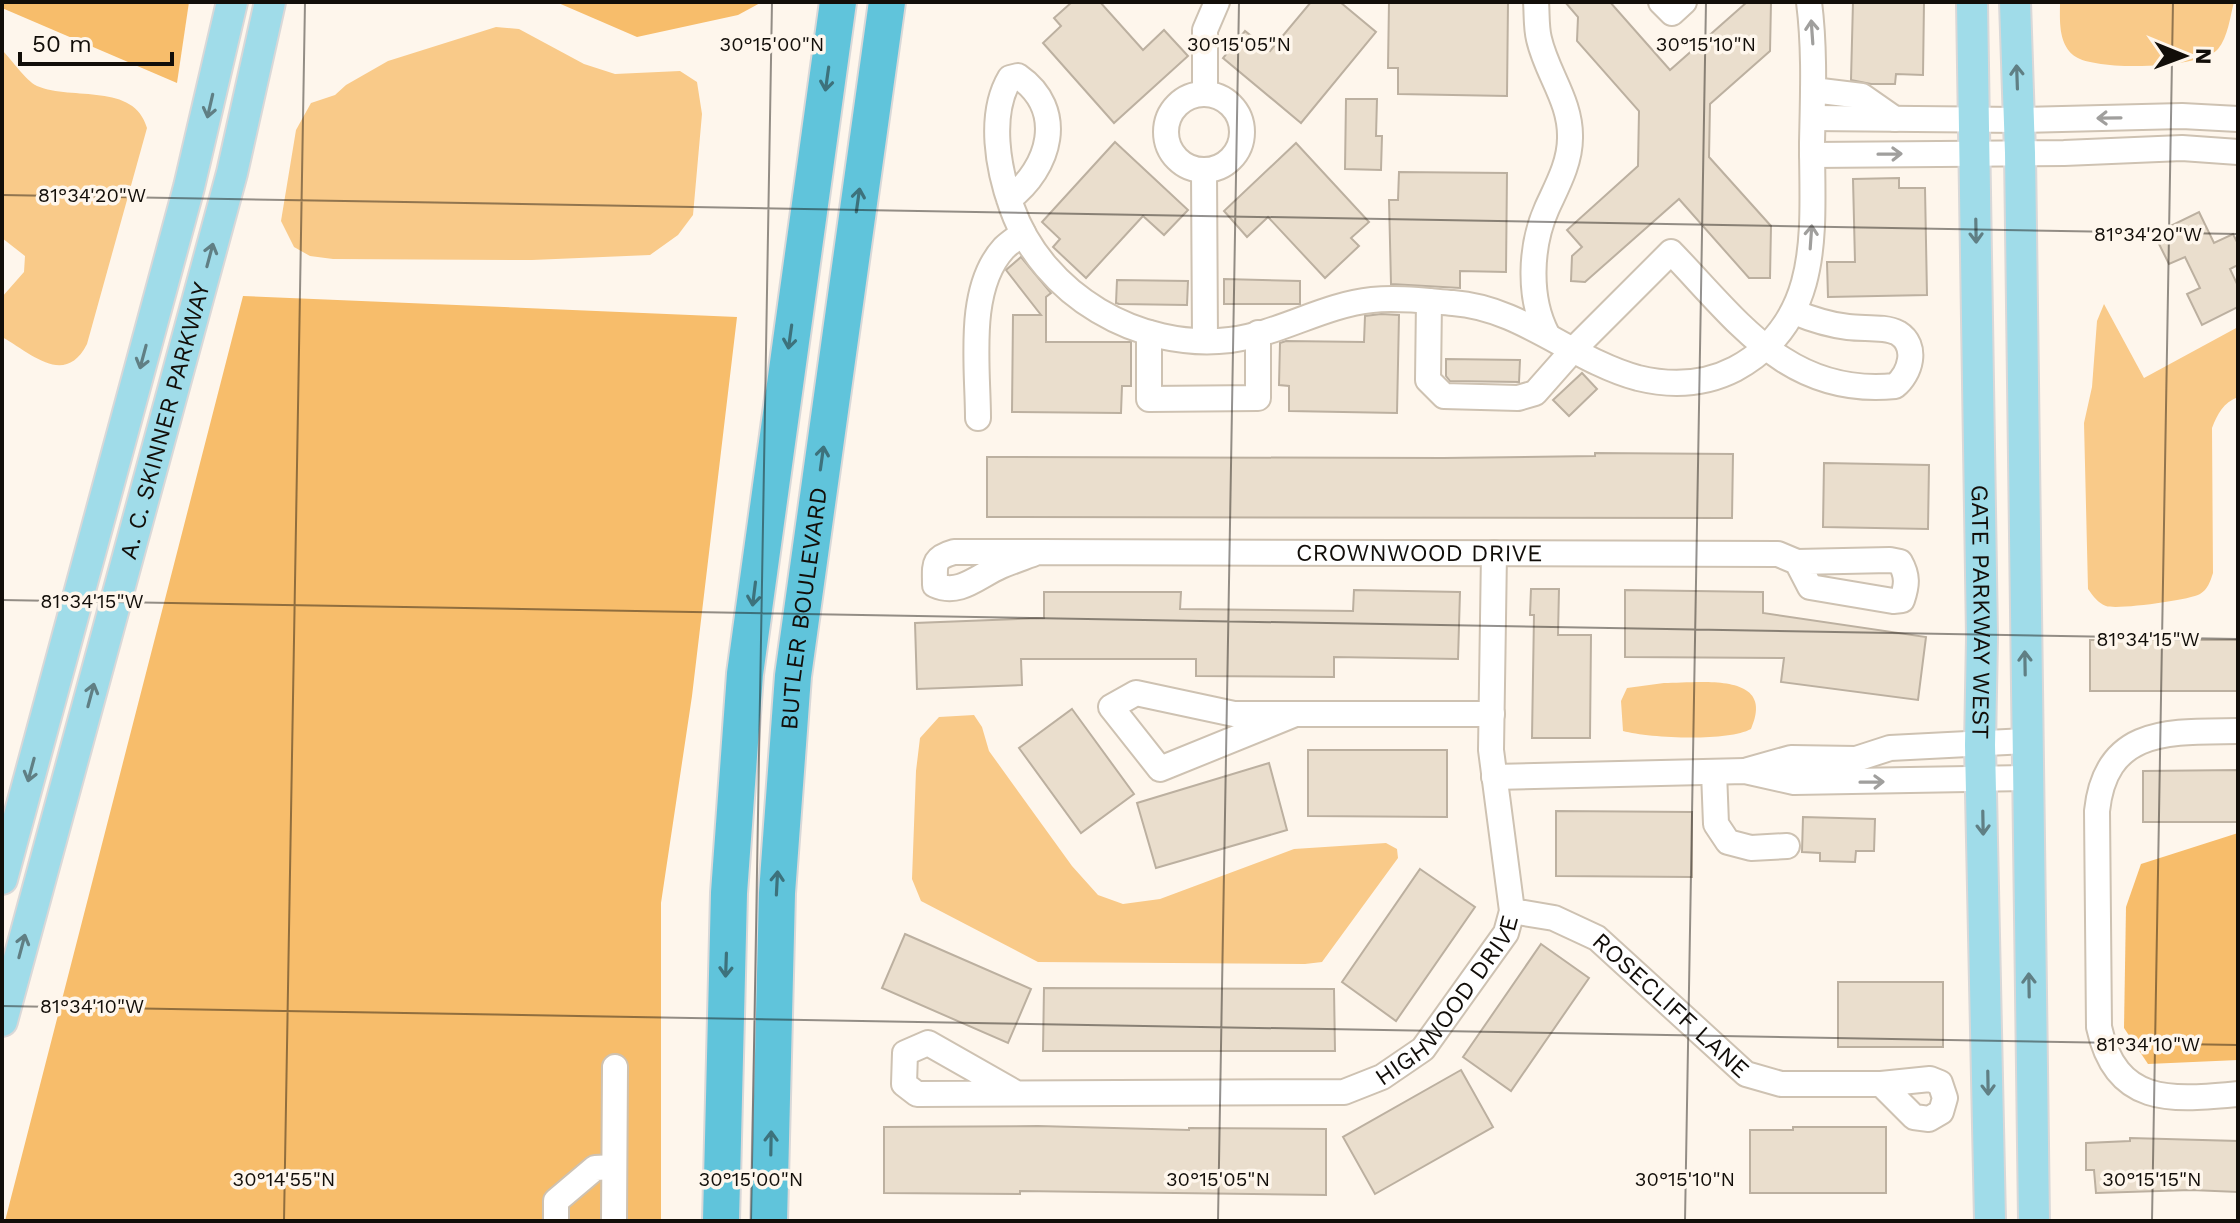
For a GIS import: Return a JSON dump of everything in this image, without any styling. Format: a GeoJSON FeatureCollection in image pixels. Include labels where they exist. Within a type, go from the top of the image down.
{"type":"FeatureCollection","features":[{"type":"Feature","properties":{"kind":"highway","name":"BUTLER BOULEVARD"},"geometry":{"type":"LineString","coordinates":[[721,1221],[729,893],[745,674],[838,2]]}},
{"type":"Feature","properties":{"kind":"highway","name":"BUTLER BOULEVARD"},"geometry":{"type":"LineString","coordinates":[[769,1221],[777,893],[791,690],[811,528],[887,2]]}},
{"type":"Feature","properties":{"kind":"main road","name":"A. C. SKINNER PARKWAY"},"geometry":{"type":"LineString","coordinates":[[2,879],[189,187],[232,2]]}},
{"type":"Feature","properties":{"kind":"main road","name":"A. C. SKINNER PARKWAY"},"geometry":{"type":"LineString","coordinates":[[2,1021],[232,173],[270,2]]}},
{"type":"Feature","properties":{"kind":"main road","name":"GATE PARKWAY WEST"},"geometry":{"type":"LineString","coordinates":[[1972,2],[1982,637],[1980,745],[1990,1221]]}},
{"type":"Feature","properties":{"kind":"main road","name":"GATE PARKWAY WEST"},"geometry":{"type":"LineString","coordinates":[[2015,2],[2020,153],[2034,1221]]}},
{"type":"Feature","properties":{"kind":"street"},"geometry":{"type":"LineString","coordinates":[[1205,93],[1205,30],[1217,2]]}},
{"type":"Feature","properties":{"kind":"street"},"geometry":{"type":"LineString","coordinates":[[1536,2],[1539,37],[1565,101],[1570,140],[1568,156],[1540,227],[1536,247],[1536,304],[1547,334]]}},
{"type":"Feature","properties":{"kind":"street"},"geometry":{"type":"LineString","coordinates":[[1661,2],[1672,13],[1684,2]]}},
{"type":"Feature","properties":{"kind":"street"},"geometry":{"type":"LineString","coordinates":[[1009,199],[1023,233],[1059,281],[1102,315],[1149,333],[1205,341],[1234,340],[1372,300],[1479,305],[1547,334],[1612,370],[1656,382],[1696,382],[1728,373],[1765,349],[1800,300],[1809,260],[1813,90],[1809,2]]}},
{"type":"Feature","properties":{"kind":"street"},"geometry":{"type":"LineString","coordinates":[[1813,90],[1862,96],[1895,119]]}},
{"type":"Feature","properties":{"kind":"street"},"geometry":{"type":"LineString","coordinates":[[1205,93],[1230,103],[1243,127],[1243,140],[1229,163],[1204,171],[1181,164],[1173,155],[1166,132],[1173,109],[1182,101],[1205,93]]}},
{"type":"Feature","properties":{"kind":"street"},"geometry":{"type":"LineString","coordinates":[[1813,118],[2019,120],[2182,116],[2238,119]]}},
{"type":"Feature","properties":{"kind":"street"},"geometry":{"type":"LineString","coordinates":[[1812,155],[2182,148],[2238,152]]}},
{"type":"Feature","properties":{"kind":"street"},"geometry":{"type":"LineString","coordinates":[[1204,171],[1205,341]]}},
{"type":"Feature","properties":{"kind":"street"},"geometry":{"type":"LineString","coordinates":[[978,418],[977,316],[982,290],[1004,248],[1023,233]]}},
{"type":"Feature","properties":{"kind":"street"},"geometry":{"type":"LineString","coordinates":[[1429,301],[1428,380],[1444,396],[1526,396],[1535,393],[1573,350],[1671,252],[1765,349],[1792,367],[1841,384],[1895,386],[1905,378],[1911,355],[1908,343],[1901,334],[1891,330],[1846,326],[1794,312]]}},
{"type":"Feature","properties":{"kind":"street"},"geometry":{"type":"LineString","coordinates":[[1149,333],[1149,399],[1258,398],[1258,333]]}},
{"type":"Feature","properties":{"kind":"street","name":"CROWNWOOD DRIVE"},"geometry":{"type":"LineString","coordinates":[[1038,552],[1778,554],[1797,562]]}},
{"type":"Feature","properties":{"kind":"street","name":"HIGHWOOD DRIVE"},"geometry":{"type":"LineString","coordinates":[[1016,1093],[1344,1092],[1382,1077],[1423,1049],[1506,933],[1512,911],[1491,750],[1494,553]]}},
{"type":"Feature","properties":{"kind":"street"},"geometry":{"type":"LineString","coordinates":[[1293,715],[1160,769],[1111,707],[1136,693],[1234,714],[1492,714]]}},
{"type":"Feature","properties":{"kind":"street"},"geometry":{"type":"LineString","coordinates":[[2238,731],[2163,733],[2128,747],[2113,762],[2105,777],[2097,811],[2099,1027],[2103,1046],[2114,1066],[2131,1083],[2150,1094],[2171,1099],[2238,1094]]}},
{"type":"Feature","properties":{"kind":"street"},"geometry":{"type":"LineString","coordinates":[[1494,777],[1745,771],[1791,758],[1824,744],[1863,743],[1890,748],[2026,741]]}},
{"type":"Feature","properties":{"kind":"street"},"geometry":{"type":"LineString","coordinates":[[1745,771],[1794,782],[2026,778]]}},
{"type":"Feature","properties":{"kind":"street"},"geometry":{"type":"LineString","coordinates":[[1714,772],[1716,824],[1728,842],[1751,848],[1787,846]]}},
{"type":"Feature","properties":{"kind":"street","name":"ROSECLIFF LANE"},"geometry":{"type":"LineString","coordinates":[[1512,911],[1554,918],[1597,938],[1746,1074],[1781,1084],[1881,1084]]}},
{"type":"Feature","properties":{"kind":"street"},"geometry":{"type":"LineString","coordinates":[[614,1221],[615,1067]]}},
{"type":"Feature","properties":{"kind":"street"},"geometry":{"type":"LineString","coordinates":[[556,1221],[556,1201],[595,1168],[614,1167]]}},
{"type":"Feature","properties":{"kind":"shaded area"},"geometry":{"type":"Polygon","coordinates":[[[2,2],[189,2],[177,83],[2,8],[2,2]]]}},
{"type":"Feature","properties":{"kind":"shaded area"},"geometry":{"type":"Polygon","coordinates":[[[556,2],[762,2],[738,15],[637,37],[556,2]]]}},
{"type":"Feature","properties":{"kind":"shaded area"},"geometry":{"type":"Polygon","coordinates":[[[2060,2],[2234,2],[2221,44],[2208,56],[2170,64],[2123,66],[2084,60],[2068,50],[2062,37],[2060,2]]]}},
{"type":"Feature","properties":{"kind":"shaded area"},"geometry":{"type":"Polygon","coordinates":[[[496,27],[519,29],[584,64],[615,74],[680,71],[697,82],[702,114],[693,215],[678,235],[650,255],[532,260],[333,259],[310,256],[294,247],[281,221],[296,130],[311,103],[335,95],[346,85],[388,61],[496,27]]]}},
{"type":"Feature","properties":{"kind":"shaded area"},"geometry":{"type":"Polygon","coordinates":[[[2,50],[37,86],[116,98],[140,114],[147,128],[87,344],[78,357],[69,363],[48,363],[2,337],[2,297],[24,272],[25,256],[2,238],[2,50]]]}},
{"type":"Feature","properties":{"kind":"shaded area"},"geometry":{"type":"Polygon","coordinates":[[[243,296],[737,317],[692,696],[661,903],[661,1221],[5,1221],[243,296]]]}},
{"type":"Feature","properties":{"kind":"shaded area"},"geometry":{"type":"Polygon","coordinates":[[[2104,304],[2144,378],[2238,327],[2238,397],[2222,409],[2212,428],[2213,573],[2205,590],[2194,596],[2153,604],[2113,607],[2101,603],[2088,589],[2084,423],[2092,387],[2097,321],[2104,304]]]}},
{"type":"Feature","properties":{"kind":"shaded area"},"geometry":{"type":"Polygon","coordinates":[[[1714,682],[1744,689],[1753,697],[1756,710],[1751,729],[1725,736],[1688,738],[1623,731],[1621,701],[1627,688],[1664,683],[1714,682]]]}},
{"type":"Feature","properties":{"kind":"shaded area"},"geometry":{"type":"Polygon","coordinates":[[[974,715],[982,727],[989,751],[1072,866],[1098,895],[1123,904],[1160,899],[1294,849],[1386,843],[1397,849],[1398,858],[1322,962],[1038,962],[921,901],[912,879],[920,738],[939,717],[974,715]]]}},
{"type":"Feature","properties":{"kind":"shaded area"},"geometry":{"type":"Polygon","coordinates":[[[2238,833],[2238,1060],[2148,1064],[2124,1028],[2126,907],[2141,864],[2238,833]]]}},
{"type":"Feature","properties":{"kind":"building"},"geometry":{"type":"Polygon","coordinates":[[[1072,2],[1100,2],[1143,50],[1164,30],[1188,56],[1114,123],[1043,43],[1061,26],[1054,18],[1072,2]]]}},
{"type":"Feature","properties":{"kind":"building"},"geometry":{"type":"Polygon","coordinates":[[[1311,2],[1340,2],[1376,32],[1301,123],[1223,58],[1245,31],[1270,51],[1311,2]]]}},
{"type":"Feature","properties":{"kind":"building"},"geometry":{"type":"Polygon","coordinates":[[[1389,2],[1508,2],[1507,96],[1398,94],[1398,68],[1388,68],[1389,2]]]}},
{"type":"Feature","properties":{"kind":"building"},"geometry":{"type":"Polygon","coordinates":[[[1565,2],[1610,2],[1670,70],[1747,2],[1771,2],[1770,51],[1710,104],[1709,157],[1771,226],[1770,278],[1749,278],[1679,199],[1585,282],[1571,281],[1572,256],[1582,247],[1567,230],[1638,166],[1639,111],[1577,41],[1578,17],[1565,2]]]}},
{"type":"Feature","properties":{"kind":"building"},"geometry":{"type":"Polygon","coordinates":[[[1853,2],[1924,2],[1923,75],[1896,74],[1895,84],[1851,80],[1853,2]]]}},
{"type":"Feature","properties":{"kind":"building"},"geometry":{"type":"Polygon","coordinates":[[[1346,99],[1377,99],[1376,136],[1382,136],[1381,170],[1345,169],[1346,99]]]}},
{"type":"Feature","properties":{"kind":"building"},"geometry":{"type":"Polygon","coordinates":[[[1115,142],[1188,210],[1164,235],[1143,216],[1086,278],[1053,247],[1060,239],[1042,222],[1115,142]]]}},
{"type":"Feature","properties":{"kind":"building"},"geometry":{"type":"Polygon","coordinates":[[[1296,143],[1369,222],[1351,238],[1359,246],[1325,278],[1268,217],[1247,237],[1224,211],[1296,143]]]}},
{"type":"Feature","properties":{"kind":"building"},"geometry":{"type":"Polygon","coordinates":[[[1399,172],[1507,173],[1506,272],[1460,271],[1460,288],[1391,284],[1389,200],[1398,200],[1399,172]]]}},
{"type":"Feature","properties":{"kind":"building"},"geometry":{"type":"Polygon","coordinates":[[[1899,178],[1899,188],[1925,188],[1927,295],[1828,297],[1827,262],[1855,262],[1853,179],[1899,178]]]}},
{"type":"Feature","properties":{"kind":"building"},"geometry":{"type":"Polygon","coordinates":[[[2199,212],[2214,243],[2233,234],[2238,244],[2238,265],[2230,269],[2238,286],[2238,307],[2202,325],[2187,294],[2200,288],[2185,257],[2169,264],[2154,234],[2199,212]]]}},
{"type":"Feature","properties":{"kind":"building"},"geometry":{"type":"Polygon","coordinates":[[[1021,257],[1051,293],[1046,297],[1046,342],[1131,342],[1131,386],[1122,386],[1121,413],[1012,412],[1013,315],[1041,315],[1006,270],[1021,257]]]}},
{"type":"Feature","properties":{"kind":"building"},"geometry":{"type":"Polygon","coordinates":[[[1224,279],[1300,281],[1300,304],[1224,304],[1224,279]]]}},
{"type":"Feature","properties":{"kind":"building"},"geometry":{"type":"Polygon","coordinates":[[[1117,280],[1188,281],[1187,305],[1116,303],[1117,280]]]}},
{"type":"Feature","properties":{"kind":"building"},"geometry":{"type":"Polygon","coordinates":[[[1399,315],[1397,413],[1289,411],[1289,386],[1279,385],[1280,343],[1364,342],[1365,316],[1399,315]]]}},
{"type":"Feature","properties":{"kind":"building"},"geometry":{"type":"Polygon","coordinates":[[[1446,359],[1520,360],[1519,382],[1450,381],[1446,376],[1446,359]]]}},
{"type":"Feature","properties":{"kind":"building"},"geometry":{"type":"Polygon","coordinates":[[[1582,373],[1597,389],[1569,416],[1553,400],[1582,373]]]}},
{"type":"Feature","properties":{"kind":"building"},"geometry":{"type":"Polygon","coordinates":[[[1595,453],[1733,454],[1732,518],[987,517],[987,457],[1443,458],[1595,456],[1595,453]]]}},
{"type":"Feature","properties":{"kind":"building"},"geometry":{"type":"Polygon","coordinates":[[[1824,463],[1929,465],[1928,529],[1823,527],[1824,463]]]}},
{"type":"Feature","properties":{"kind":"building"},"geometry":{"type":"Polygon","coordinates":[[[1531,589],[1559,589],[1558,635],[1591,635],[1590,738],[1532,738],[1534,615],[1530,615],[1531,589]]]}},
{"type":"Feature","properties":{"kind":"building"},"geometry":{"type":"Polygon","coordinates":[[[1354,590],[1460,592],[1458,659],[1334,657],[1334,677],[1196,676],[1196,659],[1021,659],[1022,685],[917,689],[915,623],[1044,618],[1044,592],[1181,592],[1180,609],[1353,611],[1354,590]]]}},
{"type":"Feature","properties":{"kind":"building"},"geometry":{"type":"Polygon","coordinates":[[[1625,590],[1763,592],[1763,613],[1926,637],[1918,700],[1781,682],[1784,658],[1625,657],[1625,590]]]}},
{"type":"Feature","properties":{"kind":"building"},"geometry":{"type":"Polygon","coordinates":[[[2090,640],[2238,640],[2238,691],[2090,691],[2090,640]]]}},
{"type":"Feature","properties":{"kind":"building"},"geometry":{"type":"Polygon","coordinates":[[[1072,709],[1134,794],[1081,833],[1019,748],[1072,709]]]}},
{"type":"Feature","properties":{"kind":"building"},"geometry":{"type":"Polygon","coordinates":[[[1308,750],[1447,750],[1447,817],[1308,816],[1308,750]]]}},
{"type":"Feature","properties":{"kind":"building"},"geometry":{"type":"Polygon","coordinates":[[[1269,763],[1287,830],[1156,868],[1137,803],[1269,763]]]}},
{"type":"Feature","properties":{"kind":"building"},"geometry":{"type":"Polygon","coordinates":[[[2238,770],[2238,822],[2143,822],[2143,771],[2238,770]]]}},
{"type":"Feature","properties":{"kind":"building"},"geometry":{"type":"Polygon","coordinates":[[[1556,811],[1692,812],[1692,877],[1556,876],[1556,811]]]}},
{"type":"Feature","properties":{"kind":"building"},"geometry":{"type":"Polygon","coordinates":[[[1803,817],[1875,819],[1874,851],[1856,851],[1855,862],[1820,861],[1820,853],[1802,852],[1803,817]]]}},
{"type":"Feature","properties":{"kind":"building"},"geometry":{"type":"Polygon","coordinates":[[[1420,869],[1475,907],[1396,1021],[1342,982],[1420,869]]]}},
{"type":"Feature","properties":{"kind":"building"},"geometry":{"type":"Polygon","coordinates":[[[905,934],[1031,989],[1008,1043],[882,988],[905,934]]]}},
{"type":"Feature","properties":{"kind":"building"},"geometry":{"type":"Polygon","coordinates":[[[1541,944],[1589,978],[1511,1091],[1463,1057],[1541,944]]]}},
{"type":"Feature","properties":{"kind":"building"},"geometry":{"type":"Polygon","coordinates":[[[1838,982],[1943,982],[1943,1047],[1838,1047],[1838,982]]]}},
{"type":"Feature","properties":{"kind":"building"},"geometry":{"type":"Polygon","coordinates":[[[1044,988],[1334,989],[1335,1051],[1043,1051],[1044,988]]]}},
{"type":"Feature","properties":{"kind":"building"},"geometry":{"type":"Polygon","coordinates":[[[1461,1070],[1493,1127],[1375,1194],[1343,1137],[1461,1070]]]}},
{"type":"Feature","properties":{"kind":"building"},"geometry":{"type":"Polygon","coordinates":[[[1038,1126],[1189,1130],[1326,1129],[1326,1195],[1020,1191],[1020,1194],[884,1193],[884,1127],[1038,1126]]]}},
{"type":"Feature","properties":{"kind":"building"},"geometry":{"type":"Polygon","coordinates":[[[1793,1127],[1886,1127],[1886,1193],[1750,1193],[1750,1130],[1793,1130],[1793,1127]]]}},
{"type":"Feature","properties":{"kind":"building"},"geometry":{"type":"Polygon","coordinates":[[[2130,1138],[2238,1141],[2238,1192],[2096,1193],[2094,1170],[2086,1170],[2086,1143],[2130,1141],[2130,1138]]]}}]}
